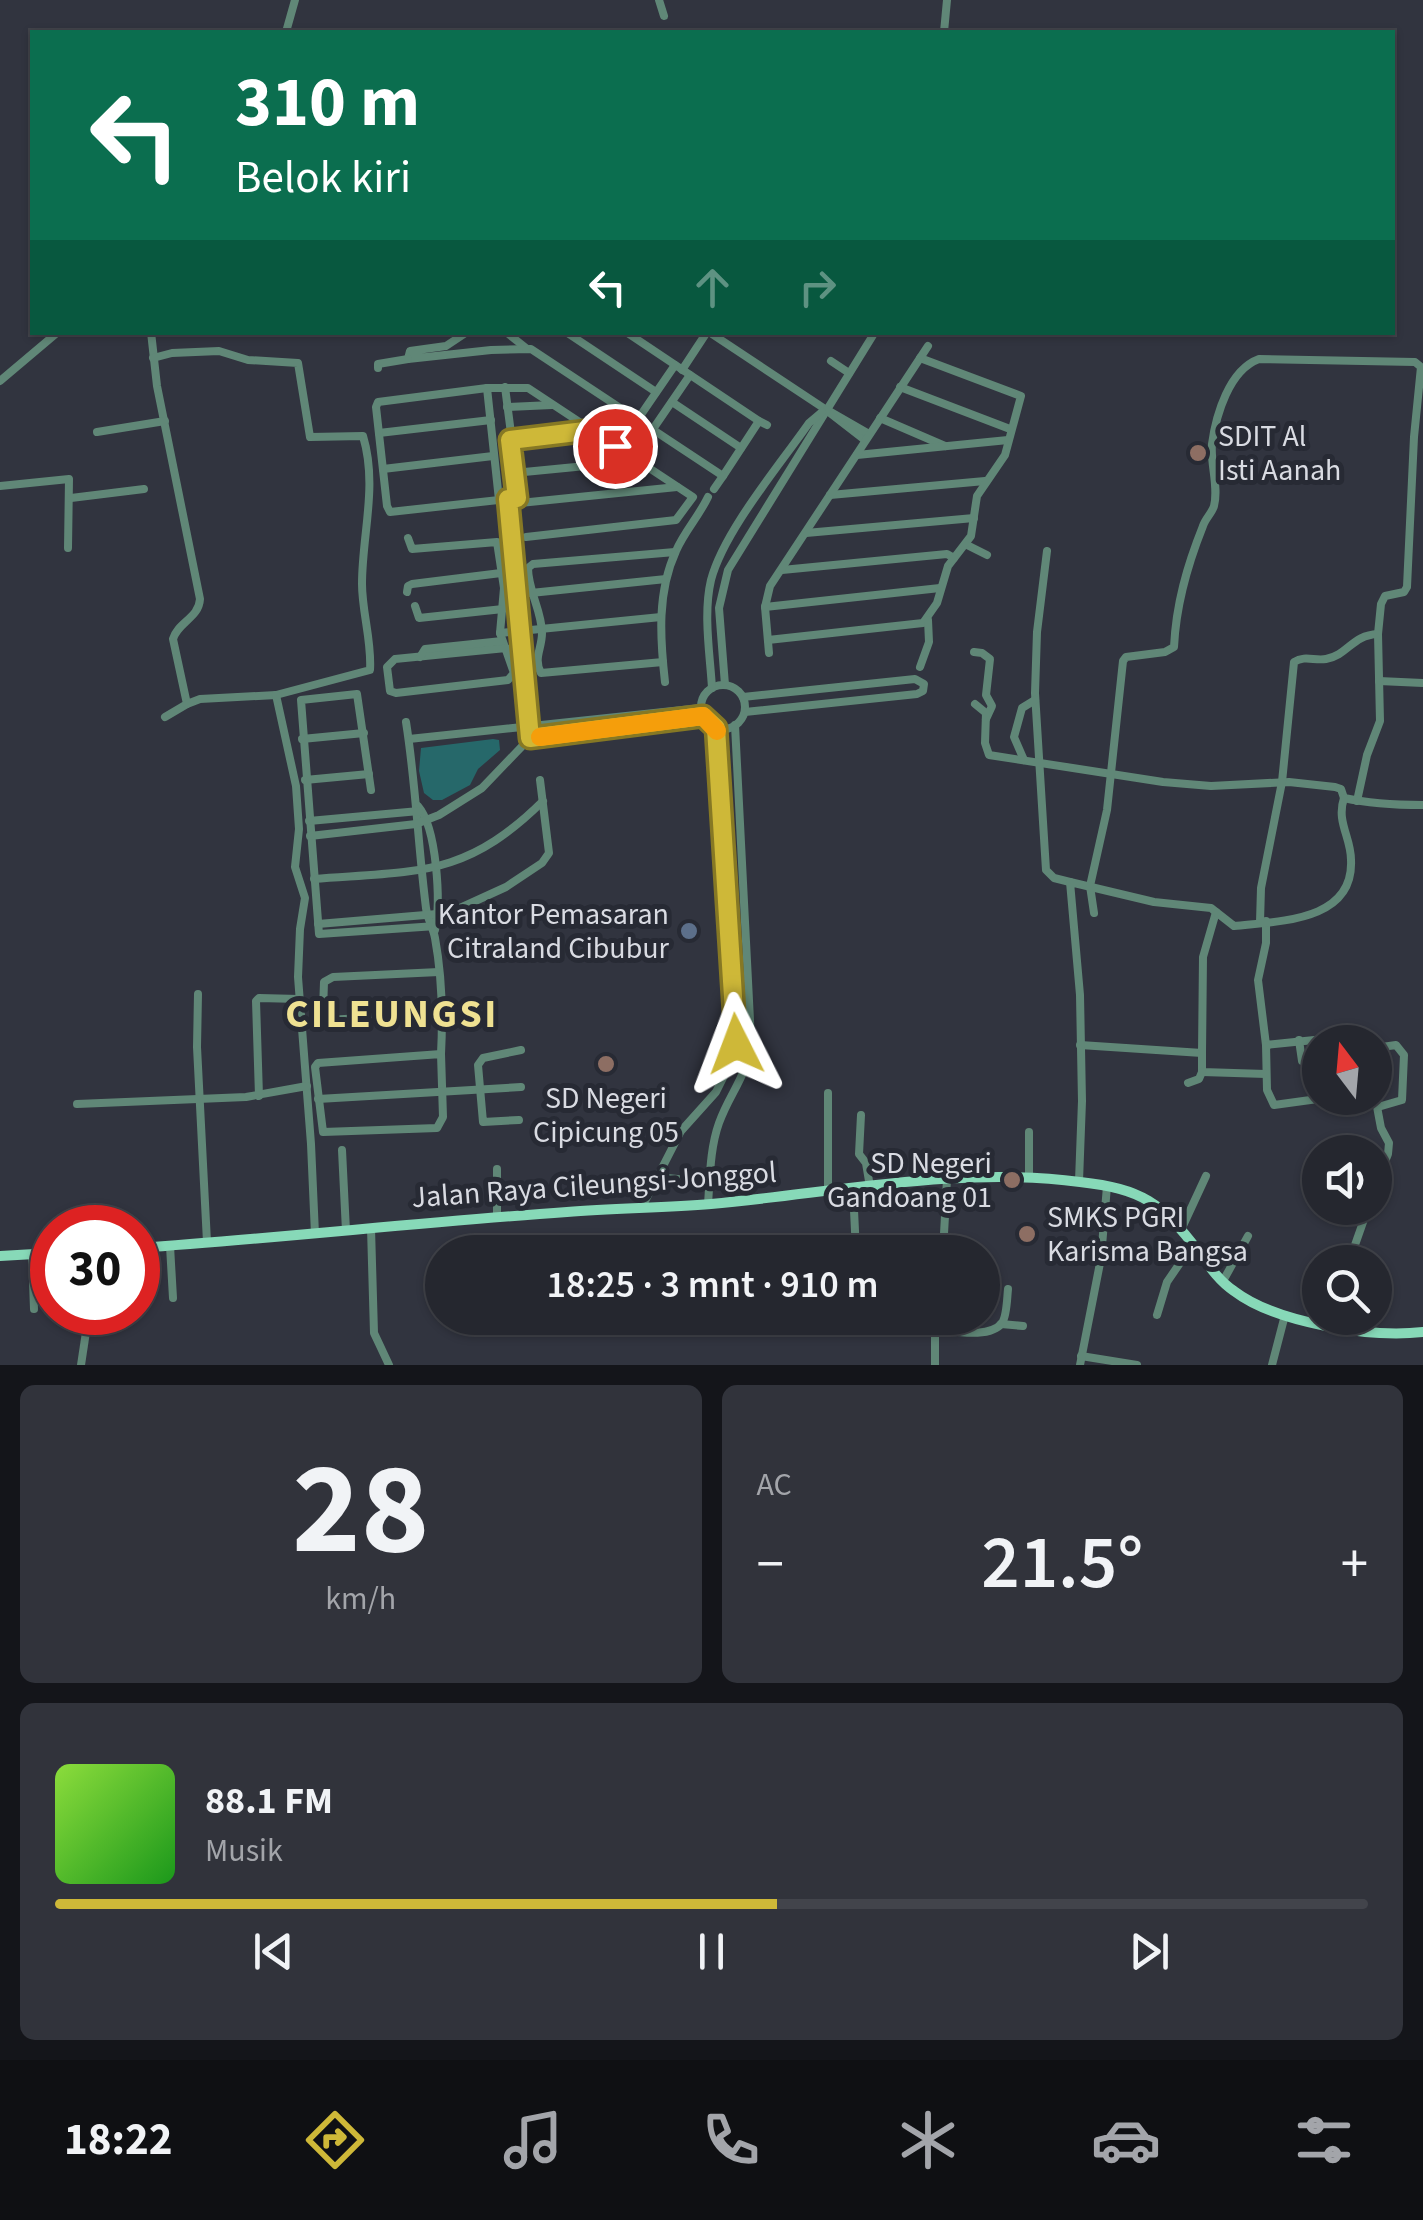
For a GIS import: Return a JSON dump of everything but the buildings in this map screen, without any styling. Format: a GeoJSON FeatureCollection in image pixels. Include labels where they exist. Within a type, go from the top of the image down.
{"type":"FeatureCollection","features":[{"type":"Feature","properties":{"kind":"main road","name":"Jalan Raya Cileungsi-Jonggol"},"geometry":{"type":"LineString","coordinates":[[160,1247],[708,1204],[947,1179],[1029,1176],[1107,1186],[1146,1197],[1166,1212],[1223,1282],[1258,1306],[1302,1318]]}},
{"type":"Feature","properties":{"kind":"main road"},"geometry":{"type":"LineString","coordinates":[[0,1256],[30,1254]]}},
{"type":"Feature","properties":{"kind":"main road","name":"Jalan Raya Cileungsi-Jonggol"},"geometry":{"type":"LineString","coordinates":[[1392,1333],[1423,1332]]}},
{"type":"Feature","properties":{"kind":"street"},"geometry":{"type":"LineString","coordinates":[[287,30],[295,0]]}},
{"type":"Feature","properties":{"kind":"street"},"geometry":{"type":"LineString","coordinates":[[660,0],[664,16]]}},
{"type":"Feature","properties":{"kind":"street"},"geometry":{"type":"LineString","coordinates":[[944,30],[947,0]]}},
{"type":"Feature","properties":{"kind":"street"},"geometry":{"type":"LineString","coordinates":[[0,381],[54,335]]}},
{"type":"Feature","properties":{"kind":"street"},"geometry":{"type":"LineString","coordinates":[[150,335],[200,599],[195,614],[175,632],[173,639],[187,704]]}},
{"type":"Feature","properties":{"kind":"street"},"geometry":{"type":"LineString","coordinates":[[447,350],[464,335]]}},
{"type":"Feature","properties":{"kind":"street"},"geometry":{"type":"LineString","coordinates":[[510,335],[723,476]]}},
{"type":"Feature","properties":{"kind":"street"},"geometry":{"type":"LineString","coordinates":[[570,335],[656,392]]}},
{"type":"Feature","properties":{"kind":"street"},"geometry":{"type":"LineString","coordinates":[[630,335],[763,423],[741,448],[675,552],[666,579],[661,617],[665,682]]}},
{"type":"Feature","properties":{"kind":"street"},"geometry":{"type":"LineString","coordinates":[[638,419],[656,392],[682,370],[706,335]]}},
{"type":"Feature","properties":{"kind":"street"},"geometry":{"type":"LineString","coordinates":[[713,335],[825,409],[840,414],[867,437]]}},
{"type":"Feature","properties":{"kind":"street"},"geometry":{"type":"LineString","coordinates":[[712,688],[708,607],[717,564],[742,520],[800,436],[825,409],[873,335]]}},
{"type":"Feature","properties":{"kind":"street"},"geometry":{"type":"LineString","coordinates":[[769,653],[766,607],[770,586],[928,346]]}},
{"type":"Feature","properties":{"kind":"street"},"geometry":{"type":"LineString","coordinates":[[378,368],[378,364],[447,350],[526,348]]}},
{"type":"Feature","properties":{"kind":"street"},"geometry":{"type":"LineString","coordinates":[[153,358],[218,351],[248,360],[298,363],[310,437],[360,434],[365,440],[370,508],[362,580],[370,670],[276,695],[200,699],[165,717]]}},
{"type":"Feature","properties":{"kind":"street"},"geometry":{"type":"LineString","coordinates":[[920,358],[1021,396],[1006,454],[985,481],[967,546],[954,558],[928,620],[929,642],[920,667]]}},
{"type":"Feature","properties":{"kind":"street"},"geometry":{"type":"LineString","coordinates":[[1094,912],[1090,886],[1107,810],[1123,661],[1126,657],[1165,652],[1174,646],[1183,583],[1213,508],[1212,444],[1224,402],[1242,370],[1253,361],[1270,358],[1418,363],[1421,367],[1407,586],[1404,592],[1389,594],[1382,600],[1378,634],[1380,720],[1367,756],[1358,801]]}},
{"type":"Feature","properties":{"kind":"street"},"geometry":{"type":"LineString","coordinates":[[831,361],[849,373]]}},
{"type":"Feature","properties":{"kind":"street"},"geometry":{"type":"LineString","coordinates":[[653,429],[672,402],[682,370]]}},
{"type":"Feature","properties":{"kind":"street"},"geometry":{"type":"LineString","coordinates":[[505,387],[514,473],[508,499]]}},
{"type":"Feature","properties":{"kind":"street"},"geometry":{"type":"LineString","coordinates":[[900,387],[1010,429]]}},
{"type":"Feature","properties":{"kind":"street"},"geometry":{"type":"LineString","coordinates":[[487,388],[493,456],[508,499],[530,738]]}},
{"type":"Feature","properties":{"kind":"street"},"geometry":{"type":"LineString","coordinates":[[526,537],[676,520],[693,497],[678,487],[637,461],[528,388],[487,388],[384,400],[376,407],[390,512],[508,499],[524,504],[678,487]]}},
{"type":"Feature","properties":{"kind":"street"},"geometry":{"type":"LineString","coordinates":[[672,402],[741,448]]}},
{"type":"Feature","properties":{"kind":"street"},"geometry":{"type":"LineString","coordinates":[[507,407],[553,404]]}},
{"type":"Feature","properties":{"kind":"street"},"geometry":{"type":"LineString","coordinates":[[725,685],[719,608],[728,570],[818,428],[825,409]]}},
{"type":"Feature","properties":{"kind":"street"},"geometry":{"type":"LineString","coordinates":[[880,418],[946,446]]}},
{"type":"Feature","properties":{"kind":"street"},"geometry":{"type":"LineString","coordinates":[[379,432],[490,420]]}},
{"type":"Feature","properties":{"kind":"street"},"geometry":{"type":"LineString","coordinates":[[97,432],[164,421]]}},
{"type":"Feature","properties":{"kind":"street"},"geometry":{"type":"LineString","coordinates":[[510,440],[593,430]]}},
{"type":"Feature","properties":{"kind":"street"},"geometry":{"type":"LineString","coordinates":[[856,455],[1008,440]]}},
{"type":"Feature","properties":{"kind":"street"},"geometry":{"type":"LineString","coordinates":[[383,469],[493,456]]}},
{"type":"Feature","properties":{"kind":"street"},"geometry":{"type":"LineString","coordinates":[[514,473],[637,461]]}},
{"type":"Feature","properties":{"kind":"street"},"geometry":{"type":"LineString","coordinates":[[0,486],[70,481],[68,548]]}},
{"type":"Feature","properties":{"kind":"street"},"geometry":{"type":"LineString","coordinates":[[830,496],[985,481]]}},
{"type":"Feature","properties":{"kind":"street"},"geometry":{"type":"LineString","coordinates":[[71,498],[144,489]]}},
{"type":"Feature","properties":{"kind":"street"},"geometry":{"type":"LineString","coordinates":[[806,533],[974,518]]}},
{"type":"Feature","properties":{"kind":"street"},"geometry":{"type":"LineString","coordinates":[[408,538],[410,549],[492,540],[500,546],[503,641],[514,673],[508,680],[396,693],[390,691],[388,662],[420,657],[425,650],[503,641],[520,630],[661,617]]}},
{"type":"Feature","properties":{"kind":"street"},"geometry":{"type":"LineString","coordinates":[[967,546],[986,555]]}},
{"type":"Feature","properties":{"kind":"street"},"geometry":{"type":"LineString","coordinates":[[975,704],[983,709],[986,719],[990,755],[1040,763],[1110,772],[1163,782],[1211,786],[1282,782],[1341,789],[1341,822],[1352,864],[1340,898],[1314,914],[1231,926],[1216,912],[1200,905],[1154,902],[1050,876],[1046,870],[1040,763],[1035,700],[1037,632],[1047,551]]}},
{"type":"Feature","properties":{"kind":"street"},"geometry":{"type":"LineString","coordinates":[[663,662],[541,672],[536,660],[542,628],[527,574],[533,564],[675,552]]}},
{"type":"Feature","properties":{"kind":"street"},"geometry":{"type":"LineString","coordinates":[[782,570],[947,554],[954,558]]}},
{"type":"Feature","properties":{"kind":"street"},"geometry":{"type":"LineString","coordinates":[[407,592],[412,584],[501,574]]}},
{"type":"Feature","properties":{"kind":"street"},"geometry":{"type":"LineString","coordinates":[[531,593],[666,579]]}},
{"type":"Feature","properties":{"kind":"street"},"geometry":{"type":"LineString","coordinates":[[766,607],[940,588]]}},
{"type":"Feature","properties":{"kind":"street"},"geometry":{"type":"LineString","coordinates":[[415,606],[419,618],[503,609]]}},
{"type":"Feature","properties":{"kind":"street"},"geometry":{"type":"LineString","coordinates":[[768,640],[928,620]]}},
{"type":"Feature","properties":{"kind":"street"},"geometry":{"type":"LineString","coordinates":[[1302,1102],[1276,1106],[1269,1097],[1258,980],[1266,943],[1262,888],[1282,782],[1294,662],[1300,658],[1331,658],[1358,637],[1378,634]]}},
{"type":"Feature","properties":{"kind":"street"},"geometry":{"type":"LineString","coordinates":[[974,652],[990,658],[986,695],[992,706],[986,719]]}},
{"type":"Feature","properties":{"kind":"street"},"geometry":{"type":"LineString","coordinates":[[743,696],[916,679],[922,681],[924,688],[917,694],[745,712]]}},
{"type":"Feature","properties":{"kind":"street"},"geometry":{"type":"LineString","coordinates":[[1380,681],[1423,683]]}},
{"type":"Feature","properties":{"kind":"street"},"geometry":{"type":"LineString","coordinates":[[702,712],[705,695],[712,688],[725,685],[736,688],[743,696],[745,712],[735,726],[750,1057],[743,1079],[719,1122],[708,1204]]}},
{"type":"Feature","properties":{"kind":"street"},"geometry":{"type":"LineString","coordinates":[[371,790],[360,698],[352,692],[301,700],[321,935],[434,929]]}},
{"type":"Feature","properties":{"kind":"street"},"geometry":{"type":"LineString","coordinates":[[276,695],[296,786],[299,828],[294,867],[305,898],[300,929],[299,1000],[315,1234]]}},
{"type":"Feature","properties":{"kind":"street"},"geometry":{"type":"LineString","coordinates":[[1024,760],[1014,737],[1022,708],[1035,700]]}},
{"type":"Feature","properties":{"kind":"street"},"geometry":{"type":"LineString","coordinates":[[310,836],[428,820],[482,788],[530,738],[702,712]]}},
{"type":"Feature","properties":{"kind":"street"},"geometry":{"type":"LineString","coordinates":[[642,1207],[681,1130],[716,1092],[732,1066],[736,1044],[716,728],[702,712]]}},
{"type":"Feature","properties":{"kind":"street"},"geometry":{"type":"LineString","coordinates":[[409,739],[529,725],[667,716]]}},
{"type":"Feature","properties":{"kind":"street"},"geometry":{"type":"LineString","coordinates":[[406,722],[419,809],[416,824],[426,914],[434,929],[443,1012],[444,1117],[437,1128],[329,1134],[320,1128],[315,1067],[323,1060],[441,1054]]}},
{"type":"Feature","properties":{"kind":"street"},"geometry":{"type":"LineString","coordinates":[[716,728],[735,726]]}},
{"type":"Feature","properties":{"kind":"street"},"geometry":{"type":"LineString","coordinates":[[302,738],[364,732]]}},
{"type":"Feature","properties":{"kind":"street"},"geometry":{"type":"LineString","coordinates":[[305,780],[368,774]]}},
{"type":"Feature","properties":{"kind":"street"},"geometry":{"type":"LineString","coordinates":[[318,924],[440,914],[480,901],[542,863],[549,846],[540,780]]}},
{"type":"Feature","properties":{"kind":"street"},"geometry":{"type":"LineString","coordinates":[[1344,798],[1402,806],[1423,804]]}},
{"type":"Feature","properties":{"kind":"street"},"geometry":{"type":"LineString","coordinates":[[314,880],[434,869],[494,844],[543,802]]}},
{"type":"Feature","properties":{"kind":"street"},"geometry":{"type":"LineString","coordinates":[[419,809],[428,820],[440,914],[434,929]]}},
{"type":"Feature","properties":{"kind":"street"},"geometry":{"type":"LineString","coordinates":[[309,821],[419,809]]}},
{"type":"Feature","properties":{"kind":"street"},"geometry":{"type":"LineString","coordinates":[[1070,882],[1078,955],[1079,1181]]}},
{"type":"Feature","properties":{"kind":"street"},"geometry":{"type":"LineString","coordinates":[[726,890],[743,890]]}},
{"type":"Feature","properties":{"kind":"street"},"geometry":{"type":"LineString","coordinates":[[1188,1083],[1198,1079],[1202,1072],[1203,957],[1216,912]]}},
{"type":"Feature","properties":{"kind":"street"},"geometry":{"type":"LineString","coordinates":[[730,951],[746,950]]}},
{"type":"Feature","properties":{"kind":"street"},"geometry":{"type":"LineString","coordinates":[[439,972],[333,977],[324,982],[323,1011],[328,1020],[443,1012]]}},
{"type":"Feature","properties":{"kind":"street"},"geometry":{"type":"LineString","coordinates":[[198,994],[207,1242]]}},
{"type":"Feature","properties":{"kind":"street"},"geometry":{"type":"LineString","coordinates":[[260,1096],[256,1001],[299,1000]]}},
{"type":"Feature","properties":{"kind":"street"},"geometry":{"type":"LineString","coordinates":[[1299,1040],[1302,1061]]}},
{"type":"Feature","properties":{"kind":"street"},"geometry":{"type":"LineString","coordinates":[[1266,1045],[1302,1040]]}},
{"type":"Feature","properties":{"kind":"street"},"geometry":{"type":"LineString","coordinates":[[1080,1045],[1202,1053]]}},
{"type":"Feature","properties":{"kind":"street"},"geometry":{"type":"LineString","coordinates":[[1392,1046],[1404,1054],[1402,1100],[1392,1103]]}},
{"type":"Feature","properties":{"kind":"street"},"geometry":{"type":"LineString","coordinates":[[519,1120],[483,1122],[478,1065],[481,1060],[521,1050]]}},
{"type":"Feature","properties":{"kind":"street"},"geometry":{"type":"LineString","coordinates":[[1202,1072],[1266,1074]]}},
{"type":"Feature","properties":{"kind":"street"},"geometry":{"type":"LineString","coordinates":[[77,1104],[260,1096],[307,1086]]}},
{"type":"Feature","properties":{"kind":"street"},"geometry":{"type":"LineString","coordinates":[[318,1099],[520,1087]]}},
{"type":"Feature","properties":{"kind":"street"},"geometry":{"type":"LineString","coordinates":[[828,1093],[828,1192]]}},
{"type":"Feature","properties":{"kind":"street"},"geometry":{"type":"LineString","coordinates":[[861,1115],[859,1154],[866,1162],[870,1187]]}},
{"type":"Feature","properties":{"kind":"street"},"geometry":{"type":"LineString","coordinates":[[1029,1132],[1029,1176]]}},
{"type":"Feature","properties":{"kind":"street"},"geometry":{"type":"LineString","coordinates":[[342,1150],[346,1231]]}},
{"type":"Feature","properties":{"kind":"street"},"geometry":{"type":"LineString","coordinates":[[497,1168],[498,1218]]}},
{"type":"Feature","properties":{"kind":"street"},"geometry":{"type":"LineString","coordinates":[[656,1176],[710,1182]]}},
{"type":"Feature","properties":{"kind":"street"},"geometry":{"type":"LineString","coordinates":[[1182,1230],[1206,1176]]}},
{"type":"Feature","properties":{"kind":"street"},"geometry":{"type":"LineString","coordinates":[[945,1235],[947,1179]]}},
{"type":"Feature","properties":{"kind":"street"},"geometry":{"type":"LineString","coordinates":[[1107,1186],[1101,1258],[1080,1360],[1137,1365]]}},
{"type":"Feature","properties":{"kind":"street"},"geometry":{"type":"LineString","coordinates":[[853,1189],[855,1235]]}},
{"type":"Feature","properties":{"kind":"street"},"geometry":{"type":"LineString","coordinates":[[372,1228],[374,1333],[389,1365]]}},
{"type":"Feature","properties":{"kind":"street"},"geometry":{"type":"LineString","coordinates":[[1223,1282],[1248,1236]]}},
{"type":"Feature","properties":{"kind":"street"},"geometry":{"type":"LineString","coordinates":[[1157,1316],[1168,1282],[1192,1244]]}},
{"type":"Feature","properties":{"kind":"street"},"geometry":{"type":"LineString","coordinates":[[170,1246],[173,1298]]}},
{"type":"Feature","properties":{"kind":"street"},"geometry":{"type":"LineString","coordinates":[[1008,1289],[1001,1324],[1024,1326]]}},
{"type":"Feature","properties":{"kind":"street"},"geometry":{"type":"LineString","coordinates":[[1272,1365],[1285,1316]]}},
{"type":"Feature","properties":{"kind":"street"},"geometry":{"type":"LineString","coordinates":[[81,1365],[86,1335]]}},
{"type":"Feature","properties":{"kind":"street"},"geometry":{"type":"LineString","coordinates":[[935,1335],[935,1365]]}},
{"type":"Feature","properties":{"kind":"shaded area"},"geometry":{"type":"Polygon","coordinates":[[[499,740],[500,750],[478,769],[470,785],[442,800],[433,800],[424,793],[419,771],[421,748],[499,740]]]}},
{"type":"Feature","properties":{"kind":"slow traffic"},"geometry":{"type":"LineString","coordinates":[[540,737],[703,716],[717,731]]}},
{"type":"Feature","properties":{"kind":"place","name":"SDIT Al Isti Aanah"},"geometry":{"type":"Point","coordinates":[1198,453]}},
{"type":"Feature","properties":{"kind":"place","name":"Kantor Pemasaran Citraland Cibubur"},"geometry":{"type":"Point","coordinates":[689,931]}},
{"type":"Feature","properties":{"kind":"place","name":"SD Negeri Cipicung 05"},"geometry":{"type":"Point","coordinates":[606,1064]}},
{"type":"Feature","properties":{"kind":"place","name":"SD Negeri Gandoang 01"},"geometry":{"type":"Point","coordinates":[1012,1180]}},
{"type":"Feature","properties":{"kind":"place","name":"SMKS PGRI Karisma Bangsa"},"geometry":{"type":"Point","coordinates":[1027,1234]}},
{"type":"Feature","properties":{"kind":"district","name":"CILEUNGSI"},"geometry":{"type":"Point","coordinates":[392,1014]}},
{"type":"Feature","properties":{"kind":"route"},"geometry":{"type":"LineString","coordinates":[[615,446],[593,430],[510,440],[517,498],[508,499],[530,738],[703,716],[716,728],[736,1044]]}}]}
